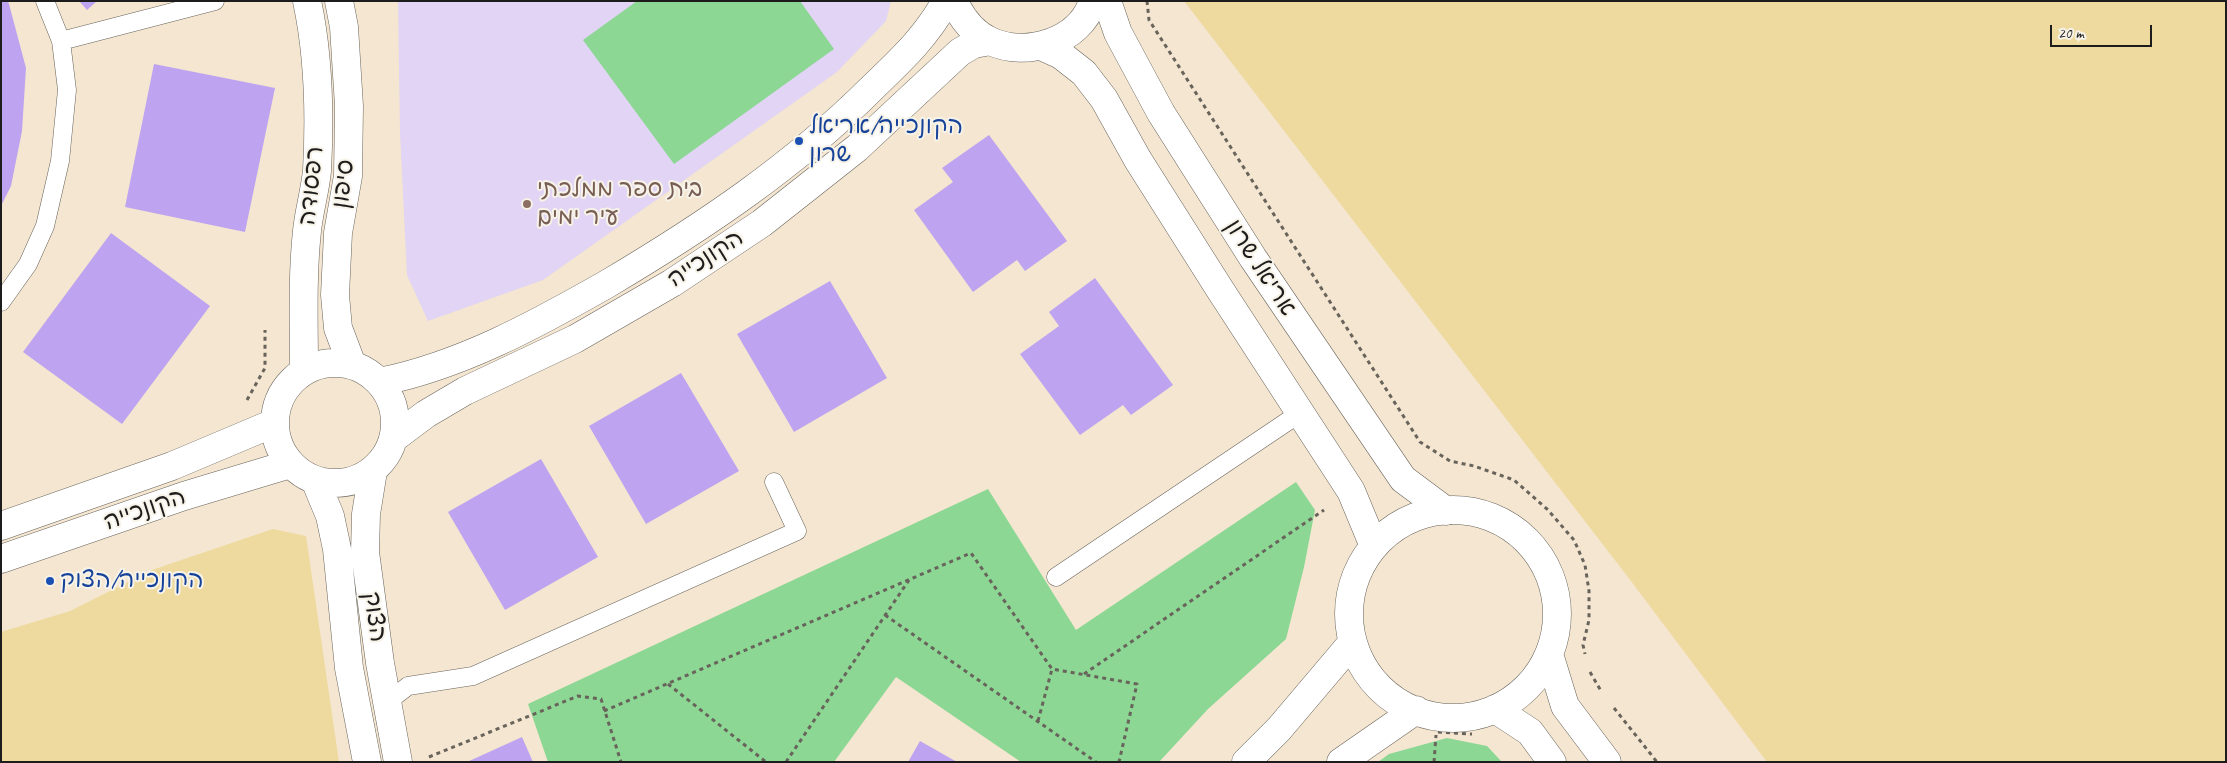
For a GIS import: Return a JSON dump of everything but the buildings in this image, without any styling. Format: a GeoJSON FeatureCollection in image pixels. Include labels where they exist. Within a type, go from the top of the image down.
{"type":"FeatureCollection","features":[{"type":"Feature","properties":{"kind":"street","name":"רפסודה"},"geometry":{"type":"LineString","coordinates":[[304,371],[304,295],[307,230],[317,173],[318,107],[314,32],[308,1]]}},
{"type":"Feature","properties":{"kind":"street","name":"סיפון"},"geometry":{"type":"LineString","coordinates":[[339,1],[344,27],[349,106],[348,176],[338,233],[335,295],[338,328],[352,365]]}},
{"type":"Feature","properties":{"kind":"street","name":"הקונכייה"},"geometry":{"type":"LineString","coordinates":[[379,382],[414,375],[453,362],[560,311],[702,225],[750,192],[836,124],[920,42],[934,23],[946,1]]}},
{"type":"Feature","properties":{"kind":"street"},"geometry":{"type":"LineString","coordinates":[[954,1],[959,13],[973,29],[990,40],[1014,48],[1041,46],[1071,32],[1083,20],[1093,1]]}},
{"type":"Feature","properties":{"kind":"street","name":"אריאל שרון"},"geometry":{"type":"LineString","coordinates":[[1106,1],[1118,33],[1156,106],[1253,258],[1403,479],[1446,511]]}},
{"type":"Feature","properties":{"kind":"street","name":"הקונכייה"},"geometry":{"type":"LineString","coordinates":[[394,438],[426,414],[465,391],[575,339],[672,283],[762,223],[857,148],[960,52],[974,44],[990,40]]}},
{"type":"Feature","properties":{"kind":"street","name":"אריאל שרון"},"geometry":{"type":"LineString","coordinates":[[1041,46],[1061,55],[1084,73],[1104,99],[1138,160],[1218,288],[1352,490],[1373,544]]}},
{"type":"Feature","properties":{"kind":"street"},"geometry":{"type":"LineString","coordinates":[[325,364],[352,365],[366,372],[379,382],[388,394],[394,410],[394,438],[386,456],[373,471],[346,483],[329,483],[315,480],[301,474],[281,452],[276,438],[274,423],[276,407],[282,393],[304,371],[325,364]]}},
{"type":"Feature","properties":{"kind":"street","name":"הקונכייה"},"geometry":{"type":"LineString","coordinates":[[1,526],[172,466],[274,423]]}},
{"type":"Feature","properties":{"kind":"street","name":"הקונכייה"},"geometry":{"type":"LineString","coordinates":[[1,559],[184,496],[290,464]]}},
{"type":"Feature","properties":{"kind":"street","name":"הצוק"},"geometry":{"type":"LineString","coordinates":[[373,471],[366,514],[365,552],[386,703],[398,762]]}},
{"type":"Feature","properties":{"kind":"street","name":"הצוק"},"geometry":{"type":"LineString","coordinates":[[315,480],[330,516],[336,549],[349,668],[366,762]]}},
{"type":"Feature","properties":{"kind":"street"},"geometry":{"type":"LineString","coordinates":[[1446,511],[1481,515],[1505,526],[1513,530],[1538,554],[1553,586],[1557,620],[1549,654],[1535,683],[1515,698],[1495,709],[1467,718],[1426,714],[1388,696],[1370,678],[1351,644],[1350,600],[1358,572],[1373,544],[1419,513],[1446,511]]}},
{"type":"Feature","properties":{"kind":"street"},"geometry":{"type":"LineString","coordinates":[[1246,762],[1279,729],[1351,644]]}},
{"type":"Feature","properties":{"kind":"street"},"geometry":{"type":"LineString","coordinates":[[1549,654],[1565,706],[1607,762]]}},
{"type":"Feature","properties":{"kind":"street"},"geometry":{"type":"LineString","coordinates":[[1495,709],[1530,732],[1552,762]]}},
{"type":"Feature","properties":{"kind":"street"},"geometry":{"type":"LineString","coordinates":[[1341,762],[1426,714]]}},
{"type":"Feature","properties":{"kind":"lane"},"geometry":{"type":"LineString","coordinates":[[1,302],[28,264],[45,226],[60,161],[67,90],[61,40],[45,1]]}},
{"type":"Feature","properties":{"kind":"lane"},"geometry":{"type":"LineString","coordinates":[[61,40],[216,1]]}},
{"type":"Feature","properties":{"kind":"lane"},"geometry":{"type":"LineString","coordinates":[[1056,576],[1300,412]]}},
{"type":"Feature","properties":{"kind":"lane"},"geometry":{"type":"LineString","coordinates":[[386,703],[408,686],[473,676],[797,531],[774,482]]}},
{"type":"Feature","properties":{"kind":"path"},"geometry":{"type":"LineString","coordinates":[[1147,1],[1149,20],[1420,442],[1450,461],[1474,466],[1514,480],[1547,509],[1574,540],[1585,565],[1589,591],[1589,620],[1583,645],[1586,662]]}},
{"type":"Feature","properties":{"kind":"path"},"geometry":{"type":"LineString","coordinates":[[243,406],[266,368],[266,330]]}},
{"type":"Feature","properties":{"kind":"path"},"geometry":{"type":"LineString","coordinates":[[1083,674],[1329,507]]}},
{"type":"Feature","properties":{"kind":"path"},"geometry":{"type":"LineString","coordinates":[[604,711],[971,553],[1052,669],[1137,684],[1118,762]]}},
{"type":"Feature","properties":{"kind":"path"},"geometry":{"type":"LineString","coordinates":[[786,762],[909,580]]}},
{"type":"Feature","properties":{"kind":"path"},"geometry":{"type":"LineString","coordinates":[[885,615],[1096,762]]}},
{"type":"Feature","properties":{"kind":"path"},"geometry":{"type":"LineString","coordinates":[[1038,721],[1052,669]]}},
{"type":"Feature","properties":{"kind":"path"},"geometry":{"type":"LineString","coordinates":[[1588,670],[1601,691]]}},
{"type":"Feature","properties":{"kind":"path"},"geometry":{"type":"LineString","coordinates":[[668,684],[766,762]]}},
{"type":"Feature","properties":{"kind":"path"},"geometry":{"type":"LineString","coordinates":[[426,758],[578,696],[600,699],[621,762]]}},
{"type":"Feature","properties":{"kind":"path"},"geometry":{"type":"LineString","coordinates":[[1614,708],[1657,762]]}},
{"type":"Feature","properties":{"kind":"path"},"geometry":{"type":"LineString","coordinates":[[1426,714],[1434,762]]}},
{"type":"Feature","properties":{"kind":"shaded area","name":"בית ספר ממלכתי עיר ימים"},"geometry":{"type":"Polygon","coordinates":[[[398,1],[891,1],[886,21],[837,72],[543,280],[428,321],[407,275],[400,133],[398,1]]]}},
{"type":"Feature","properties":{"kind":"green space"},"geometry":{"type":"Polygon","coordinates":[[[637,1],[800,1],[834,49],[674,164],[583,40],[637,1]]]}},
{"type":"Feature","properties":{"kind":"green space"},"geometry":{"type":"Polygon","coordinates":[[[1296,482],[1315,510],[1304,567],[1286,639],[1208,709],[1159,762],[1021,762],[896,677],[834,762],[548,762],[528,704],[988,489],[1076,630],[1296,482]]]}},
{"type":"Feature","properties":{"kind":"green space"},"geometry":{"type":"Polygon","coordinates":[[[1447,738],[1487,746],[1502,762],[1378,762],[1389,754],[1447,738]]]}},
{"type":"Feature","properties":{"kind":"sand"},"geometry":{"type":"Polygon","coordinates":[[[1184,1],[2226,1],[2226,762],[1767,762],[1631,581],[1184,1]]]}},
{"type":"Feature","properties":{"kind":"sand"},"geometry":{"type":"Polygon","coordinates":[[[273,529],[306,536],[339,762],[1,762],[1,632],[70,611],[152,570],[273,529]]]}},
{"type":"Feature","properties":{"kind":"place","name":"הקונכייה/אריאל שרון"},"geometry":{"type":"Point","coordinates":[799,141]}},
{"type":"Feature","properties":{"kind":"place","name":"בית ספר ממלכתי עיר ימים"},"geometry":{"type":"Point","coordinates":[527,204]}},
{"type":"Feature","properties":{"kind":"place","name":"הקונכייה/הצוק"},"geometry":{"type":"Point","coordinates":[50,581]}}]}
